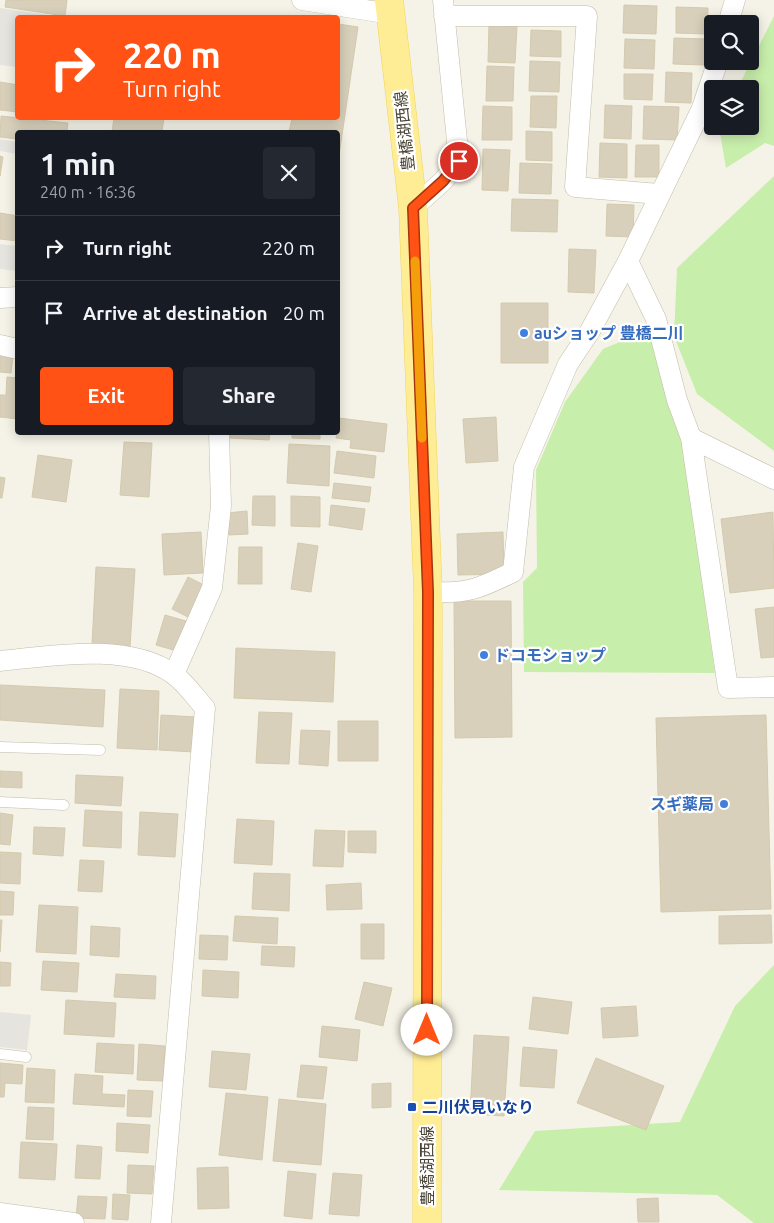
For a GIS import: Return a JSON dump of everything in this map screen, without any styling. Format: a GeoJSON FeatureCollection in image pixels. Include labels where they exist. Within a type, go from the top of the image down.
{"type":"FeatureCollection","features":[{"type":"Feature","properties":{"kind":"main road","name":"豊橋湖西線"},"geometry":{"type":"LineString","coordinates":[[390,7],[413,208],[428,592],[426,1223]]}},
{"type":"Feature","properties":{"kind":"street"},"geometry":{"type":"LineString","coordinates":[[302,0],[390,7]]}},
{"type":"Feature","properties":{"kind":"street"},"geometry":{"type":"LineString","coordinates":[[731,15],[735,0]]}},
{"type":"Feature","properties":{"kind":"street"},"geometry":{"type":"LineString","coordinates":[[413,208],[443,181],[459,161],[443,8],[587,16],[575,187],[660,194]]}},
{"type":"Feature","properties":{"kind":"street"},"geometry":{"type":"LineString","coordinates":[[428,592],[462,592],[480,589],[513,572],[524,467],[568,364],[590,331],[628,261],[702,108],[715,70]]}},
{"type":"Feature","properties":{"kind":"street"},"geometry":{"type":"LineString","coordinates":[[628,261],[656,319],[677,400],[691,438],[728,688],[774,687]]}},
{"type":"Feature","properties":{"kind":"street"},"geometry":{"type":"LineString","coordinates":[[0,298],[15,297]]}},
{"type":"Feature","properties":{"kind":"street"},"geometry":{"type":"LineString","coordinates":[[0,345],[15,348]]}},
{"type":"Feature","properties":{"kind":"street"},"geometry":{"type":"LineString","coordinates":[[174,674],[212,588],[221,506],[219,435]]}},
{"type":"Feature","properties":{"kind":"street"},"geometry":{"type":"LineString","coordinates":[[691,438],[774,480]]}},
{"type":"Feature","properties":{"kind":"street"},"geometry":{"type":"LineString","coordinates":[[0,661],[94,652],[148,662],[174,674],[204,708],[161,1223]]}},
{"type":"Feature","properties":{"kind":"street"},"geometry":{"type":"LineString","coordinates":[[0,1213],[74,1223]]}},
{"type":"Feature","properties":{"kind":"lane"},"geometry":{"type":"LineString","coordinates":[[0,747],[100,750]]}},
{"type":"Feature","properties":{"kind":"lane"},"geometry":{"type":"LineString","coordinates":[[0,802],[64,805]]}},
{"type":"Feature","properties":{"kind":"lane"},"geometry":{"type":"LineString","coordinates":[[0,1054],[26,1057]]}},
{"type":"Feature","properties":{"kind":"green space"},"geometry":{"type":"Polygon","coordinates":[[[774,16],[774,146],[765,143],[726,168],[720,135],[759,135],[759,80],[742,80],[747,70],[759,70],[759,46],[774,16]]]}},
{"type":"Feature","properties":{"kind":"green space"},"geometry":{"type":"Polygon","coordinates":[[[774,176],[774,451],[697,394],[674,336],[677,268],[774,176]]]}},
{"type":"Feature","properties":{"kind":"green space"},"geometry":{"type":"Polygon","coordinates":[[[648,330],[680,427],[715,673],[524,672],[523,582],[537,568],[536,470],[565,402],[603,349],[648,330]]]}},
{"type":"Feature","properties":{"kind":"green space"},"geometry":{"type":"Polygon","coordinates":[[[774,965],[774,1223],[754,1223],[717,1195],[499,1190],[535,1131],[680,1122],[735,1006],[774,965]]]}},
{"type":"Feature","properties":{"kind":"shaded area"},"geometry":{"type":"Polygon","coordinates":[[[0,8],[49,15],[15,15],[15,67],[0,65],[0,8]]]}},
{"type":"Feature","properties":{"kind":"shaded area"},"geometry":{"type":"Polygon","coordinates":[[[0,139],[15,142],[15,154],[0,151],[0,139]]]}},
{"type":"Feature","properties":{"kind":"shaded area"},"geometry":{"type":"Polygon","coordinates":[[[0,244],[15,246],[15,271],[0,269],[0,244]]]}},
{"type":"Feature","properties":{"kind":"shaded area"},"geometry":{"type":"Polygon","coordinates":[[[0,1012],[31,1015],[27,1050],[0,1047],[0,1012]]]}},
{"type":"Feature","properties":{"kind":"building"},"geometry":{"type":"Polygon","coordinates":[[[6,0],[67,0],[65,15],[5,7],[6,0]]]}},
{"type":"Feature","properties":{"kind":"building"},"geometry":{"type":"Polygon","coordinates":[[[624,5],[657,6],[656,34],[623,33],[624,5]]]}},
{"type":"Feature","properties":{"kind":"building"},"geometry":{"type":"Polygon","coordinates":[[[676,7],[708,8],[708,15],[704,15],[704,34],[676,33],[676,7]]]}},
{"type":"Feature","properties":{"kind":"building"},"geometry":{"type":"Polygon","coordinates":[[[340,24],[358,27],[340,148],[340,130],[289,130],[292,120],[340,120],[340,24]]]}},
{"type":"Feature","properties":{"kind":"building"},"geometry":{"type":"Polygon","coordinates":[[[489,25],[517,26],[515,63],[488,62],[489,25]]]}},
{"type":"Feature","properties":{"kind":"building"},"geometry":{"type":"Polygon","coordinates":[[[531,30],[561,31],[561,57],[530,56],[531,30]]]}},
{"type":"Feature","properties":{"kind":"building"},"geometry":{"type":"Polygon","coordinates":[[[674,38],[704,39],[704,65],[673,64],[674,38]]]}},
{"type":"Feature","properties":{"kind":"building"},"geometry":{"type":"Polygon","coordinates":[[[625,39],[655,40],[654,69],[624,68],[625,39]]]}},
{"type":"Feature","properties":{"kind":"building"},"geometry":{"type":"Polygon","coordinates":[[[530,61],[560,62],[559,92],[529,91],[530,61]]]}},
{"type":"Feature","properties":{"kind":"building"},"geometry":{"type":"Polygon","coordinates":[[[487,66],[514,67],[513,101],[486,101],[487,66]]]}},
{"type":"Feature","properties":{"kind":"building"},"geometry":{"type":"Polygon","coordinates":[[[666,72],[692,73],[691,103],[665,102],[666,72]]]}},
{"type":"Feature","properties":{"kind":"building"},"geometry":{"type":"Polygon","coordinates":[[[624,74],[653,74],[652,100],[624,99],[624,74]]]}},
{"type":"Feature","properties":{"kind":"building"},"geometry":{"type":"Polygon","coordinates":[[[0,82],[15,84],[15,112],[0,110],[0,82]]]}},
{"type":"Feature","properties":{"kind":"building"},"geometry":{"type":"Polygon","coordinates":[[[531,96],[557,96],[556,128],[530,127],[531,96]]]}},
{"type":"Feature","properties":{"kind":"building"},"geometry":{"type":"Polygon","coordinates":[[[605,105],[632,106],[631,139],[604,138],[605,105]]]}},
{"type":"Feature","properties":{"kind":"building"},"geometry":{"type":"Polygon","coordinates":[[[483,106],[512,107],[512,140],[482,140],[483,106]]]}},
{"type":"Feature","properties":{"kind":"building"},"geometry":{"type":"Polygon","coordinates":[[[644,106],[679,107],[677,140],[643,139],[644,106]]]}},
{"type":"Feature","properties":{"kind":"building"},"geometry":{"type":"Polygon","coordinates":[[[1,116],[15,117],[15,120],[68,123],[67,130],[15,130],[15,139],[0,137],[1,116]]]}},
{"type":"Feature","properties":{"kind":"building"},"geometry":{"type":"Polygon","coordinates":[[[114,120],[164,120],[162,130],[112,130],[114,120]]]}},
{"type":"Feature","properties":{"kind":"building"},"geometry":{"type":"Polygon","coordinates":[[[526,131],[552,132],[552,161],[526,160],[526,131]]]}},
{"type":"Feature","properties":{"kind":"building"},"geometry":{"type":"Polygon","coordinates":[[[600,143],[627,144],[627,178],[599,177],[600,143]]]}},
{"type":"Feature","properties":{"kind":"building"},"geometry":{"type":"Polygon","coordinates":[[[636,145],[659,145],[659,177],[635,177],[636,145]]]}},
{"type":"Feature","properties":{"kind":"building"},"geometry":{"type":"Polygon","coordinates":[[[483,149],[510,150],[508,191],[482,190],[483,149]]]}},
{"type":"Feature","properties":{"kind":"building"},"geometry":{"type":"Polygon","coordinates":[[[0,156],[3,157],[0,176],[0,156]]]}},
{"type":"Feature","properties":{"kind":"building"},"geometry":{"type":"Polygon","coordinates":[[[520,163],[552,164],[551,194],[519,193],[520,163]]]}},
{"type":"Feature","properties":{"kind":"building"},"geometry":{"type":"Polygon","coordinates":[[[512,199],[558,200],[557,232],[511,231],[512,199]]]}},
{"type":"Feature","properties":{"kind":"building"},"geometry":{"type":"Polygon","coordinates":[[[607,204],[634,205],[633,237],[606,236],[607,204]]]}},
{"type":"Feature","properties":{"kind":"building"},"geometry":{"type":"Polygon","coordinates":[[[0,213],[15,216],[15,241],[0,239],[0,213]]]}},
{"type":"Feature","properties":{"kind":"building"},"geometry":{"type":"Polygon","coordinates":[[[569,249],[596,250],[594,293],[568,292],[569,249]]]}},
{"type":"Feature","properties":{"kind":"building","name":"auショップ 豊橋二川"},"geometry":{"type":"Polygon","coordinates":[[[501,303],[548,303],[548,363],[501,363],[501,303]]]}},
{"type":"Feature","properties":{"kind":"building"},"geometry":{"type":"Polygon","coordinates":[[[0,353],[13,355],[11,373],[0,372],[0,353]]]}},
{"type":"Feature","properties":{"kind":"building"},"geometry":{"type":"Polygon","coordinates":[[[7,377],[15,378],[15,419],[0,417],[0,395],[6,395],[7,377]]]}},
{"type":"Feature","properties":{"kind":"building"},"geometry":{"type":"Polygon","coordinates":[[[496,417],[498,461],[466,463],[463,419],[496,417]]]}},
{"type":"Feature","properties":{"kind":"building"},"geometry":{"type":"Polygon","coordinates":[[[340,418],[387,424],[384,452],[350,448],[351,440],[336,438],[336,435],[340,435],[340,418]]]}},
{"type":"Feature","properties":{"kind":"building"},"geometry":{"type":"Polygon","coordinates":[[[230,435],[270,435],[269,440],[230,438],[230,435]]]}},
{"type":"Feature","properties":{"kind":"building"},"geometry":{"type":"Polygon","coordinates":[[[292,435],[320,435],[320,439],[292,438],[292,435]]]}},
{"type":"Feature","properties":{"kind":"building"},"geometry":{"type":"Polygon","coordinates":[[[124,442],[152,443],[149,497],[120,495],[124,442]]]}},
{"type":"Feature","properties":{"kind":"building"},"geometry":{"type":"Polygon","coordinates":[[[289,444],[330,446],[329,486],[287,483],[289,444]]]}},
{"type":"Feature","properties":{"kind":"building"},"geometry":{"type":"Polygon","coordinates":[[[337,451],[376,456],[374,478],[334,473],[337,451]]]}},
{"type":"Feature","properties":{"kind":"building"},"geometry":{"type":"Polygon","coordinates":[[[38,455],[72,460],[66,502],[32,497],[38,455]]]}},
{"type":"Feature","properties":{"kind":"building"},"geometry":{"type":"Polygon","coordinates":[[[0,477],[5,478],[2,498],[0,498],[0,477]]]}},
{"type":"Feature","properties":{"kind":"building"},"geometry":{"type":"Polygon","coordinates":[[[334,483],[371,487],[369,502],[332,498],[334,483]]]}},
{"type":"Feature","properties":{"kind":"building"},"geometry":{"type":"Polygon","coordinates":[[[253,496],[275,496],[275,526],[252,525],[253,496]]]}},
{"type":"Feature","properties":{"kind":"building"},"geometry":{"type":"Polygon","coordinates":[[[291,496],[320,497],[320,527],[291,526],[291,496]]]}},
{"type":"Feature","properties":{"kind":"building"},"geometry":{"type":"Polygon","coordinates":[[[331,505],[365,509],[362,530],[329,525],[331,505]]]}},
{"type":"Feature","properties":{"kind":"building"},"geometry":{"type":"Polygon","coordinates":[[[247,511],[248,534],[229,535],[227,513],[247,511]]]}},
{"type":"Feature","properties":{"kind":"building"},"geometry":{"type":"Polygon","coordinates":[[[773,512],[774,588],[730,593],[721,519],[773,512]]]}},
{"type":"Feature","properties":{"kind":"building"},"geometry":{"type":"Polygon","coordinates":[[[201,532],[203,573],[164,575],[162,534],[201,532]]]}},
{"type":"Feature","properties":{"kind":"building"},"geometry":{"type":"Polygon","coordinates":[[[503,532],[504,574],[458,575],[457,534],[503,532]]]}},
{"type":"Feature","properties":{"kind":"building"},"geometry":{"type":"Polygon","coordinates":[[[298,543],[318,546],[311,592],[291,589],[298,543]]]}},
{"type":"Feature","properties":{"kind":"building"},"geometry":{"type":"Polygon","coordinates":[[[239,547],[262,547],[262,584],[238,584],[239,547]]]}},
{"type":"Feature","properties":{"kind":"building"},"geometry":{"type":"Polygon","coordinates":[[[96,567],[135,569],[130,647],[92,645],[96,567]]]}},
{"type":"Feature","properties":{"kind":"building"},"geometry":{"type":"Polygon","coordinates":[[[188,577],[206,586],[190,618],[172,609],[188,577]]]}},
{"type":"Feature","properties":{"kind":"building"},"geometry":{"type":"Polygon","coordinates":[[[454,601],[511,601],[512,737],[455,738],[454,601]]]}},
{"type":"Feature","properties":{"kind":"building"},"geometry":{"type":"Polygon","coordinates":[[[774,607],[774,657],[761,658],[755,609],[774,607]]]}},
{"type":"Feature","properties":{"kind":"building"},"geometry":{"type":"Polygon","coordinates":[[[165,615],[186,621],[177,651],[156,645],[165,615]]]}},
{"type":"Feature","properties":{"kind":"building"},"geometry":{"type":"Polygon","coordinates":[[[236,648],[335,652],[333,702],[234,698],[236,648]]]}},
{"type":"Feature","properties":{"kind":"building"},"geometry":{"type":"Polygon","coordinates":[[[0,685],[105,690],[103,727],[0,720],[0,685]]]}},
{"type":"Feature","properties":{"kind":"building"},"geometry":{"type":"Polygon","coordinates":[[[120,689],[159,691],[157,750],[117,748],[120,689]]]}},
{"type":"Feature","properties":{"kind":"building"},"geometry":{"type":"Polygon","coordinates":[[[259,712],[292,713],[289,764],[256,763],[259,712]]]}},
{"type":"Feature","properties":{"kind":"building"},"geometry":{"type":"Polygon","coordinates":[[[161,715],[196,717],[194,752],[159,750],[161,715]]]}},
{"type":"Feature","properties":{"kind":"building"},"geometry":{"type":"Polygon","coordinates":[[[766,715],[771,909],[661,912],[656,718],[766,715]]]}},
{"type":"Feature","properties":{"kind":"building"},"geometry":{"type":"Polygon","coordinates":[[[338,721],[378,721],[378,761],[338,761],[338,721]]]}},
{"type":"Feature","properties":{"kind":"building"},"geometry":{"type":"Polygon","coordinates":[[[301,730],[330,731],[328,766],[299,764],[301,730]]]}},
{"type":"Feature","properties":{"kind":"building"},"geometry":{"type":"Polygon","coordinates":[[[0,771],[22,772],[22,788],[0,787],[0,771]]]}},
{"type":"Feature","properties":{"kind":"building"},"geometry":{"type":"Polygon","coordinates":[[[76,775],[123,777],[121,806],[75,803],[76,775]]]}},
{"type":"Feature","properties":{"kind":"building"},"geometry":{"type":"Polygon","coordinates":[[[85,810],[122,812],[121,848],[83,846],[85,810]]]}},
{"type":"Feature","properties":{"kind":"building"},"geometry":{"type":"Polygon","coordinates":[[[140,812],[178,814],[175,857],[138,855],[140,812]]]}},
{"type":"Feature","properties":{"kind":"building"},"geometry":{"type":"Polygon","coordinates":[[[0,813],[13,815],[10,845],[0,844],[0,813]]]}},
{"type":"Feature","properties":{"kind":"building"},"geometry":{"type":"Polygon","coordinates":[[[237,819],[274,821],[272,865],[234,863],[237,819]]]}},
{"type":"Feature","properties":{"kind":"building"},"geometry":{"type":"Polygon","coordinates":[[[34,827],[65,828],[63,856],[33,854],[34,827]]]}},
{"type":"Feature","properties":{"kind":"building"},"geometry":{"type":"Polygon","coordinates":[[[315,830],[345,831],[343,867],[313,866],[315,830]]]}},
{"type":"Feature","properties":{"kind":"building"},"geometry":{"type":"Polygon","coordinates":[[[348,831],[376,831],[376,853],[348,852],[348,831]]]}},
{"type":"Feature","properties":{"kind":"building"},"geometry":{"type":"Polygon","coordinates":[[[0,852],[21,853],[20,884],[0,883],[0,852]]]}},
{"type":"Feature","properties":{"kind":"building"},"geometry":{"type":"Polygon","coordinates":[[[80,860],[104,861],[102,892],[78,891],[80,860]]]}},
{"type":"Feature","properties":{"kind":"building"},"geometry":{"type":"Polygon","coordinates":[[[254,873],[290,874],[289,911],[252,909],[254,873]]]}},
{"type":"Feature","properties":{"kind":"building"},"geometry":{"type":"Polygon","coordinates":[[[361,883],[362,909],[327,910],[326,885],[361,883]]]}},
{"type":"Feature","properties":{"kind":"building"},"geometry":{"type":"Polygon","coordinates":[[[0,891],[14,892],[13,915],[0,915],[0,891]]]}},
{"type":"Feature","properties":{"kind":"building"},"geometry":{"type":"Polygon","coordinates":[[[39,905],[78,907],[76,954],[36,952],[39,905]]]}},
{"type":"Feature","properties":{"kind":"building"},"geometry":{"type":"Polygon","coordinates":[[[771,915],[772,943],[719,944],[719,916],[771,915]]]}},
{"type":"Feature","properties":{"kind":"building"},"geometry":{"type":"Polygon","coordinates":[[[235,916],[278,918],[277,944],[233,941],[235,916]]]}},
{"type":"Feature","properties":{"kind":"building"},"geometry":{"type":"Polygon","coordinates":[[[0,920],[2,920],[0,952],[0,920]]]}},
{"type":"Feature","properties":{"kind":"building"},"geometry":{"type":"Polygon","coordinates":[[[361,924],[384,924],[384,959],[361,959],[361,924]]]}},
{"type":"Feature","properties":{"kind":"building"},"geometry":{"type":"Polygon","coordinates":[[[91,926],[120,928],[119,957],[90,955],[91,926]]]}},
{"type":"Feature","properties":{"kind":"building"},"geometry":{"type":"Polygon","coordinates":[[[200,935],[228,936],[227,960],[199,959],[200,935]]]}},
{"type":"Feature","properties":{"kind":"building"},"geometry":{"type":"Polygon","coordinates":[[[262,946],[295,947],[294,967],[261,965],[262,946]]]}},
{"type":"Feature","properties":{"kind":"building"},"geometry":{"type":"Polygon","coordinates":[[[43,961],[79,963],[77,992],[41,990],[43,961]]]}},
{"type":"Feature","properties":{"kind":"building"},"geometry":{"type":"Polygon","coordinates":[[[0,962],[11,963],[10,986],[0,986],[0,962]]]}},
{"type":"Feature","properties":{"kind":"building"},"geometry":{"type":"Polygon","coordinates":[[[203,970],[239,972],[238,998],[202,996],[203,970]]]}},
{"type":"Feature","properties":{"kind":"building"},"geometry":{"type":"Polygon","coordinates":[[[116,974],[156,976],[155,999],[114,997],[116,974]]]}},
{"type":"Feature","properties":{"kind":"building"},"geometry":{"type":"Polygon","coordinates":[[[364,982],[392,988],[383,1026],[355,1019],[364,982]]]}},
{"type":"Feature","properties":{"kind":"building"},"geometry":{"type":"Polygon","coordinates":[[[533,997],[572,1002],[568,1034],[529,1029],[533,997]]]}},
{"type":"Feature","properties":{"kind":"building"},"geometry":{"type":"Polygon","coordinates":[[[66,1000],[116,1003],[114,1037],[64,1034],[66,1000]]]}},
{"type":"Feature","properties":{"kind":"building"},"geometry":{"type":"Polygon","coordinates":[[[636,1006],[638,1036],[603,1038],[601,1008],[636,1006]]]}},
{"type":"Feature","properties":{"kind":"building"},"geometry":{"type":"Polygon","coordinates":[[[322,1026],[360,1030],[357,1061],[319,1057],[322,1026]]]}},
{"type":"Feature","properties":{"kind":"building"},"geometry":{"type":"Polygon","coordinates":[[[474,1035],[509,1037],[504,1116],[470,1114],[474,1035]]]}},
{"type":"Feature","properties":{"kind":"building"},"geometry":{"type":"Polygon","coordinates":[[[97,1043],[134,1045],[133,1074],[95,1072],[97,1043]]]}},
{"type":"Feature","properties":{"kind":"building"},"geometry":{"type":"Polygon","coordinates":[[[139,1044],[165,1046],[163,1081],[137,1080],[139,1044]]]}},
{"type":"Feature","properties":{"kind":"building"},"geometry":{"type":"Polygon","coordinates":[[[523,1047],[557,1050],[554,1088],[520,1086],[523,1047]]]}},
{"type":"Feature","properties":{"kind":"building"},"geometry":{"type":"Polygon","coordinates":[[[212,1051],[250,1054],[246,1090],[209,1087],[212,1051]]]}},
{"type":"Feature","properties":{"kind":"building"},"geometry":{"type":"Polygon","coordinates":[[[596,1058],[664,1086],[646,1130],[577,1103],[596,1058]]]}},
{"type":"Feature","properties":{"kind":"building"},"geometry":{"type":"Polygon","coordinates":[[[0,1063],[23,1065],[22,1084],[5,1083],[4,1097],[0,1097],[0,1063]]]}},
{"type":"Feature","properties":{"kind":"building"},"geometry":{"type":"Polygon","coordinates":[[[301,1065],[327,1067],[323,1099],[297,1097],[301,1065]]]}},
{"type":"Feature","properties":{"kind":"building"},"geometry":{"type":"Polygon","coordinates":[[[27,1068],[55,1070],[54,1103],[25,1102],[27,1068]]]}},
{"type":"Feature","properties":{"kind":"building"},"geometry":{"type":"Polygon","coordinates":[[[75,1074],[103,1076],[102,1094],[125,1095],[124,1107],[73,1104],[75,1074]]]}},
{"type":"Feature","properties":{"kind":"building"},"geometry":{"type":"Polygon","coordinates":[[[391,1083],[391,1107],[372,1108],[372,1084],[391,1083]]]}},
{"type":"Feature","properties":{"kind":"building"},"geometry":{"type":"Polygon","coordinates":[[[128,1090],[153,1091],[151,1117],[127,1116],[128,1090]]]}},
{"type":"Feature","properties":{"kind":"building"},"geometry":{"type":"Polygon","coordinates":[[[226,1093],[268,1097],[262,1160],[219,1155],[226,1093]]]}},
{"type":"Feature","properties":{"kind":"building"},"geometry":{"type":"Polygon","coordinates":[[[279,1099],[326,1104],[321,1165],[273,1161],[279,1099]]]}},
{"type":"Feature","properties":{"kind":"building"},"geometry":{"type":"Polygon","coordinates":[[[28,1107],[54,1108],[53,1140],[26,1139],[28,1107]]]}},
{"type":"Feature","properties":{"kind":"building"},"geometry":{"type":"Polygon","coordinates":[[[117,1123],[150,1125],[148,1153],[116,1151],[117,1123]]]}},
{"type":"Feature","properties":{"kind":"building"},"geometry":{"type":"Polygon","coordinates":[[[21,1142],[57,1144],[55,1180],[19,1178],[21,1142]]]}},
{"type":"Feature","properties":{"kind":"building"},"geometry":{"type":"Polygon","coordinates":[[[77,1145],[102,1147],[100,1179],[75,1178],[77,1145]]]}},
{"type":"Feature","properties":{"kind":"building"},"geometry":{"type":"Polygon","coordinates":[[[128,1165],[154,1166],[152,1194],[127,1193],[128,1165]]]}},
{"type":"Feature","properties":{"kind":"building"},"geometry":{"type":"Polygon","coordinates":[[[228,1167],[229,1208],[198,1209],[197,1168],[228,1167]]]}},
{"type":"Feature","properties":{"kind":"building"},"geometry":{"type":"Polygon","coordinates":[[[288,1171],[316,1174],[312,1219],[284,1216],[288,1171]]]}},
{"type":"Feature","properties":{"kind":"building"},"geometry":{"type":"Polygon","coordinates":[[[333,1173],[362,1175],[359,1216],[329,1214],[333,1173]]]}},
{"type":"Feature","properties":{"kind":"building"},"geometry":{"type":"Polygon","coordinates":[[[113,1194],[130,1195],[128,1220],[112,1219],[113,1194]]]}},
{"type":"Feature","properties":{"kind":"building"},"geometry":{"type":"Polygon","coordinates":[[[78,1196],[107,1197],[105,1219],[76,1218],[78,1196]]]}},
{"type":"Feature","properties":{"kind":"building"},"geometry":{"type":"Polygon","coordinates":[[[658,1198],[659,1222],[638,1222],[637,1199],[658,1198]]]}},
{"type":"Feature","properties":{"kind":"slow traffic"},"geometry":{"type":"LineString","coordinates":[[415,261],[422,438]]}},
{"type":"Feature","properties":{"kind":"place","name":"auショップ 豊橋二川"},"geometry":{"type":"Point","coordinates":[524,333]}},
{"type":"Feature","properties":{"kind":"place","name":"ドコモショップ"},"geometry":{"type":"Point","coordinates":[484,655]}},
{"type":"Feature","properties":{"kind":"place","name":"スギ薬局"},"geometry":{"type":"Point","coordinates":[724,804]}},
{"type":"Feature","properties":{"kind":"place","name":"二川伏見いなり"},"geometry":{"type":"Point","coordinates":[412,1107]}},
{"type":"Feature","properties":{"kind":"route"},"geometry":{"type":"LineString","coordinates":[[427,1030],[428,592],[413,208],[443,181],[459,161]]}}]}
